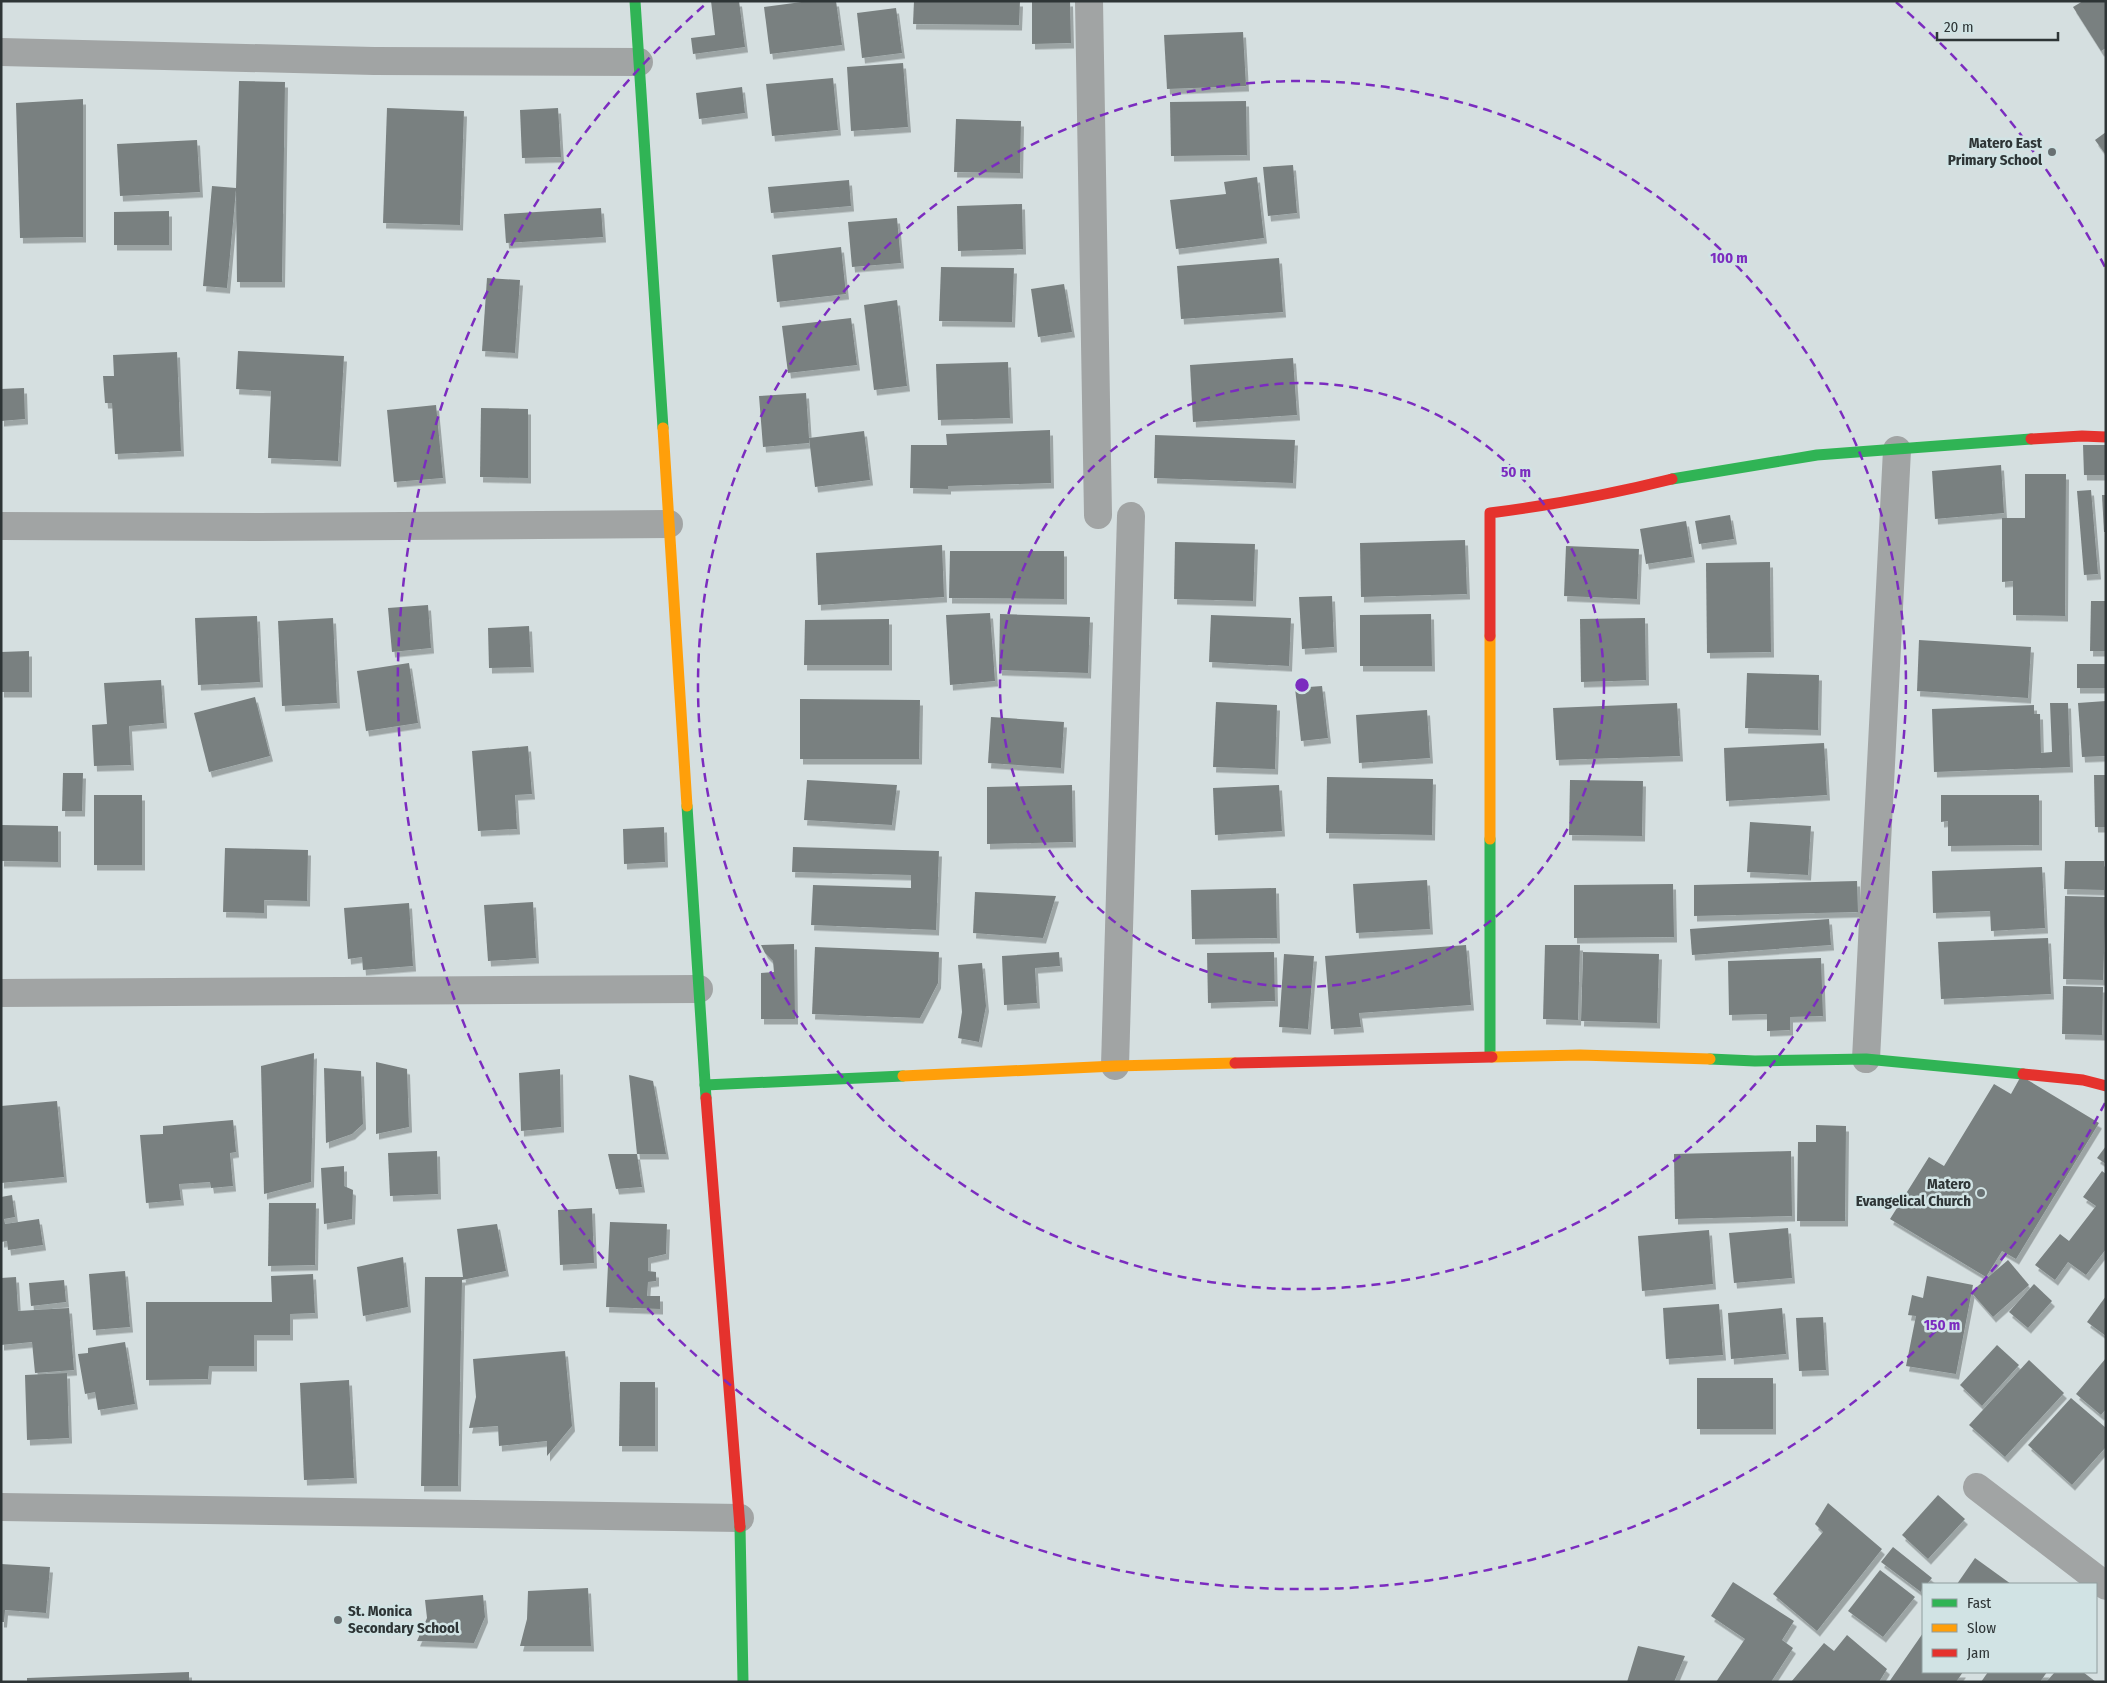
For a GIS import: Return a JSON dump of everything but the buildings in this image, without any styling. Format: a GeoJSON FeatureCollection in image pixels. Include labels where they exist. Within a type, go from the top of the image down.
{"type":"FeatureCollection","features":[{"type":"Feature","properties":{"kind":"street"},"geometry":{"type":"LineString","coordinates":[[635,1],[705,1086],[740,1518],[743,1682]]}},
{"type":"Feature","properties":{"kind":"street"},"geometry":{"type":"LineString","coordinates":[[1089,1],[1098,515]]}},
{"type":"Feature","properties":{"kind":"street"},"geometry":{"type":"LineString","coordinates":[[1,52],[374,61],[639,62]]}},
{"type":"Feature","properties":{"kind":"street"},"geometry":{"type":"LineString","coordinates":[[1490,1056],[1490,513],[1560,504],[1621,492],[1686,475],[1816,455],[2082,436],[2106,437]]}},
{"type":"Feature","properties":{"kind":"street"},"geometry":{"type":"LineString","coordinates":[[1866,1059],[1897,450]]}},
{"type":"Feature","properties":{"kind":"street"},"geometry":{"type":"LineString","coordinates":[[1115,1066],[1131,516]]}},
{"type":"Feature","properties":{"kind":"street"},"geometry":{"type":"LineString","coordinates":[[1,526],[268,527],[669,524]]}},
{"type":"Feature","properties":{"kind":"street"},"geometry":{"type":"LineString","coordinates":[[1,992],[699,989]]}},
{"type":"Feature","properties":{"kind":"street"},"geometry":{"type":"LineString","coordinates":[[705,1086],[1115,1066],[1490,1056],[1580,1056],[1755,1061],[1866,1059],[2082,1080],[2106,1086]]}},
{"type":"Feature","properties":{"kind":"street"},"geometry":{"type":"LineString","coordinates":[[1977,1486],[2106,1586]]}},
{"type":"Feature","properties":{"kind":"street"},"geometry":{"type":"LineString","coordinates":[[1,1507],[740,1518]]}},
{"type":"Feature","properties":{"kind":"traffic: fast"},"geometry":{"type":"LineString","coordinates":[[635,1],[663,428]]}},
{"type":"Feature","properties":{"kind":"traffic: fast"},"geometry":{"type":"LineString","coordinates":[[1672,479],[1817,455],[2031,439]]}},
{"type":"Feature","properties":{"kind":"traffic: fast"},"geometry":{"type":"LineString","coordinates":[[687,806],[706,1098]]}},
{"type":"Feature","properties":{"kind":"traffic: fast"},"geometry":{"type":"LineString","coordinates":[[1490,839],[1490,1056]]}},
{"type":"Feature","properties":{"kind":"traffic: fast"},"geometry":{"type":"LineString","coordinates":[[1710,1059],[1755,1061],[1866,1059],[2023,1074]]}},
{"type":"Feature","properties":{"kind":"traffic: fast"},"geometry":{"type":"LineString","coordinates":[[705,1085],[903,1076]]}},
{"type":"Feature","properties":{"kind":"traffic: fast"},"geometry":{"type":"LineString","coordinates":[[740,1527],[743,1682]]}},
{"type":"Feature","properties":{"kind":"traffic: slow"},"geometry":{"type":"LineString","coordinates":[[663,428],[687,806]]}},
{"type":"Feature","properties":{"kind":"traffic: slow"},"geometry":{"type":"LineString","coordinates":[[1490,636],[1490,839]]}},
{"type":"Feature","properties":{"kind":"traffic: slow"},"geometry":{"type":"LineString","coordinates":[[1492,1057],[1580,1055],[1710,1059]]}},
{"type":"Feature","properties":{"kind":"traffic: slow"},"geometry":{"type":"LineString","coordinates":[[903,1076],[1115,1066],[1235,1063]]}},
{"type":"Feature","properties":{"kind":"traffic: jam"},"geometry":{"type":"LineString","coordinates":[[2031,439],[2082,436],[2106,437]]}},
{"type":"Feature","properties":{"kind":"traffic: jam"},"geometry":{"type":"LineString","coordinates":[[1490,636],[1490,513],[1582,499],[1672,479]]}},
{"type":"Feature","properties":{"kind":"traffic: jam"},"geometry":{"type":"LineString","coordinates":[[1235,1063],[1492,1057]]}},
{"type":"Feature","properties":{"kind":"traffic: jam"},"geometry":{"type":"LineString","coordinates":[[2023,1074],[2083,1080],[2106,1086]]}},
{"type":"Feature","properties":{"kind":"traffic: jam"},"geometry":{"type":"LineString","coordinates":[[706,1098],[740,1527]]}},
{"type":"Feature","properties":{"kind":"place","name":"Matero East Primary School"},"geometry":{"type":"Point","coordinates":[2052,152]}},
{"type":"Feature","properties":{"kind":"place","name":"Matero Evangelical Church"},"geometry":{"type":"Point","coordinates":[1981,1193]}},
{"type":"Feature","properties":{"kind":"place","name":"St. Monica Secondary School"},"geometry":{"type":"Point","coordinates":[338,1620]}}]}
